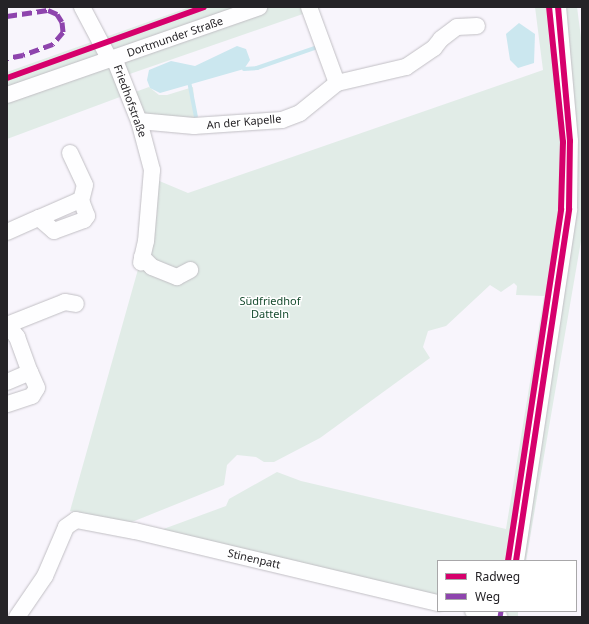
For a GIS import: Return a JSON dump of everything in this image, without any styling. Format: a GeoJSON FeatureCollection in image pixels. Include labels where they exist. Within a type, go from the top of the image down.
{"type":"FeatureCollection","features":[{"type":"Feature","properties":{"kind":"street","name":"Friedhofstraße"},"geometry":{"type":"LineString","coordinates":[[82,7],[112,59],[140,121],[152,170],[151,199],[142,260],[152,267],[177,277],[190,270]]}},
{"type":"Feature","properties":{"kind":"street","name":"Dortmunder Straße"},"geometry":{"type":"LineString","coordinates":[[7,95],[259,7]]}},
{"type":"Feature","properties":{"kind":"street"},"geometry":{"type":"LineString","coordinates":[[309,7],[337,83]]}},
{"type":"Feature","properties":{"kind":"street"},"geometry":{"type":"LineString","coordinates":[[516,560],[569,209],[570,141],[558,7]]}},
{"type":"Feature","properties":{"kind":"street","name":"An der Kapelle"},"geometry":{"type":"LineString","coordinates":[[140,121],[194,126],[282,120],[300,113],[337,83],[406,67],[434,48],[441,39],[457,27],[477,26]]}},
{"type":"Feature","properties":{"kind":"street"},"geometry":{"type":"LineString","coordinates":[[7,232],[81,201],[85,185],[70,152]]}},
{"type":"Feature","properties":{"kind":"street"},"geometry":{"type":"LineString","coordinates":[[7,404],[32,396],[37,388],[17,337],[7,325],[65,302],[76,304]]}},
{"type":"Feature","properties":{"kind":"street"},"geometry":{"type":"LineString","coordinates":[[7,382],[30,372]]}},
{"type":"Feature","properties":{"kind":"street","name":"Stinenpatt"},"geometry":{"type":"LineString","coordinates":[[17,617],[45,576],[69,523],[83,520],[437,603]]}},
{"type":"Feature","properties":{"kind":"street"},"geometry":{"type":"LineString","coordinates":[[477,612],[499,617]]}},
{"type":"Feature","properties":{"kind":"green space"},"geometry":{"type":"Polygon","coordinates":[[[190,7],[323,7],[121,77],[128,94],[7,139],[7,72],[190,7]]]}},
{"type":"Feature","properties":{"kind":"green space","name":"Südfriedhof Datteln"},"geometry":{"type":"Polygon","coordinates":[[[535,7],[577,7],[582,45],[582,235],[526,560],[437,560],[437,596],[158,531],[226,506],[229,499],[277,472],[301,481],[506,529],[544,296],[516,295],[517,286],[514,283],[501,292],[490,285],[446,326],[428,331],[423,347],[430,358],[320,438],[274,462],[264,462],[256,457],[237,455],[227,465],[224,485],[127,524],[70,511],[146,241],[157,215],[157,180],[188,193],[543,70],[535,7]]]}},
{"type":"Feature","properties":{"kind":"green space"},"geometry":{"type":"Polygon","coordinates":[[[149,87],[159,95],[167,95],[193,87],[196,120],[146,118],[135,92],[149,87]]]}},
{"type":"Feature","properties":{"kind":"green space"},"geometry":{"type":"Polygon","coordinates":[[[495,612],[518,612],[518,617],[495,617],[495,612]]]}},
{"type":"Feature","properties":{"kind":"water"},"geometry":{"type":"Polygon","coordinates":[[[519,23],[535,34],[534,63],[518,68],[510,60],[506,34],[519,23]]]}},
{"type":"Feature","properties":{"kind":"water"},"geometry":{"type":"Polygon","coordinates":[[[237,46],[246,49],[250,60],[244,69],[160,93],[150,88],[147,80],[149,70],[171,61],[195,66],[237,46]]]}},
{"type":"Feature","properties":{"kind":"waterway"},"geometry":{"type":"LineString","coordinates":[[244,69],[257,68],[315,48]]}},
{"type":"Feature","properties":{"kind":"waterway"},"geometry":{"type":"LineString","coordinates":[[190,84],[196,116]]}},
{"type":"Feature","properties":{"kind":"marked path"},"geometry":{"type":"LineString","coordinates":[[7,16],[48,10],[57,14],[62,22],[63,32],[53,44],[23,55],[7,58]]}},
{"type":"Feature","properties":{"kind":"marked path"},"geometry":{"type":"LineString","coordinates":[[500,617],[501,612]]}},
{"type":"Feature","properties":{"kind":"cycle path"},"geometry":{"type":"LineString","coordinates":[[7,78],[204,7]]}},
{"type":"Feature","properties":{"kind":"cycle path"},"geometry":{"type":"LineString","coordinates":[[508,560],[561,209],[563,142],[549,7]]}},
{"type":"Feature","properties":{"kind":"cycle path"},"geometry":{"type":"LineString","coordinates":[[516,560],[569,209],[570,141],[558,7]]}}]}
